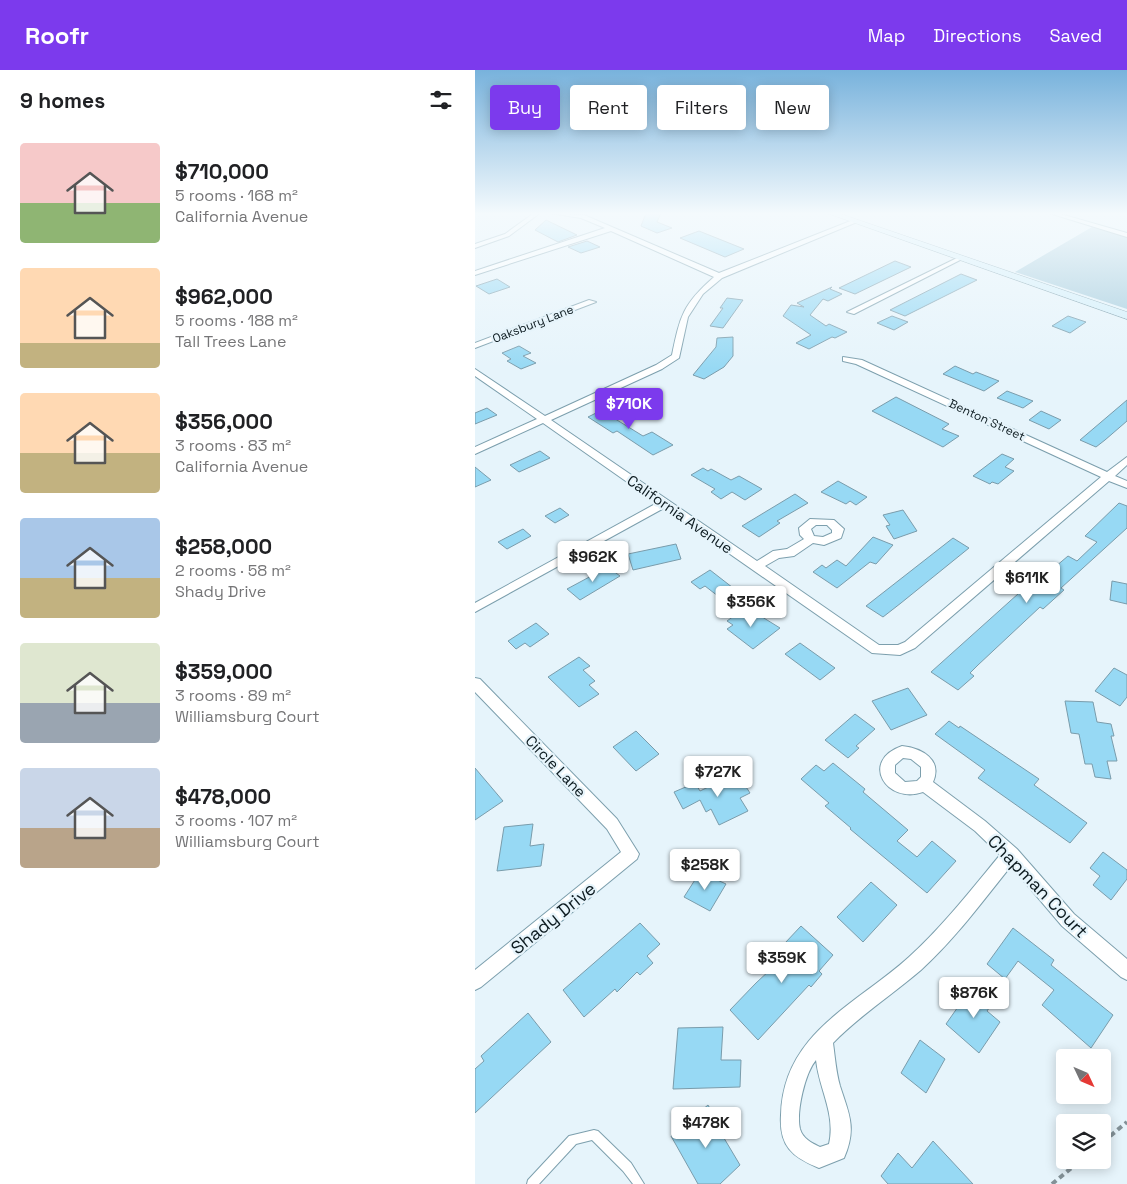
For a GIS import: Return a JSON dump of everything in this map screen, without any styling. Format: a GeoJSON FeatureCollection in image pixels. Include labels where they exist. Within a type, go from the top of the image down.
{"type":"FeatureCollection","features":[{"type":"Feature","properties":{"kind":"main road"},"geometry":{"type":"LineString","coordinates":[[981,265],[1127,316]]}},
{"type":"Feature","properties":{"kind":"street"},"geometry":{"type":"LineString","coordinates":[[475,273],[500,265]]}},
{"type":"Feature","properties":{"kind":"street"},"geometry":{"type":"LineString","coordinates":[[693,265],[719,276]]}},
{"type":"Feature","properties":{"kind":"street"},"geometry":{"type":"LineString","coordinates":[[475,451],[659,368],[676,356],[684,317],[700,293],[719,276],[746,265]]}},
{"type":"Feature","properties":{"kind":"street"},"geometry":{"type":"LineString","coordinates":[[851,312],[947,265]]}},
{"type":"Feature","properties":{"kind":"street","name":"Oaksbury Lane"},"geometry":{"type":"LineString","coordinates":[[475,346],[592,302]]}},
{"type":"Feature","properties":{"kind":"street","name":"Benton Street"},"geometry":{"type":"LineString","coordinates":[[845,358],[859,362],[1127,485]]}},
{"type":"Feature","properties":{"kind":"street","name":"California Avenue"},"geometry":{"type":"LineString","coordinates":[[475,372],[877,650],[899,650],[910,645],[1108,476]]}},
{"type":"Feature","properties":{"kind":"street"},"geometry":{"type":"LineString","coordinates":[[1108,476],[1127,460]]}},
{"type":"Feature","properties":{"kind":"street"},"geometry":{"type":"LineString","coordinates":[[475,608],[665,503]]}},
{"type":"Feature","properties":{"kind":"street"},"geometry":{"type":"LineString","coordinates":[[755,567],[777,554],[790,553],[811,539]]}},
{"type":"Feature","properties":{"kind":"street","name":"Circle Lane"},"geometry":{"type":"LineString","coordinates":[[475,683],[612,824],[631,854]]}},
{"type":"Feature","properties":{"kind":"street","name":"Chapman Court"},"geometry":{"type":"LineString","coordinates":[[924,784],[980,826],[1011,854],[1068,920],[1127,971]]}},
{"type":"Feature","properties":{"kind":"street","name":"Shady Drive"},"geometry":{"type":"LineString","coordinates":[[475,981],[631,854]]}},
{"type":"Feature","properties":{"kind":"street"},"geometry":{"type":"LineString","coordinates":[[823,1040],[828,1076],[839,1105],[843,1130],[837,1151],[819,1158],[800,1148],[790,1132],[791,1095],[807,1056],[845,1017],[914,964],[947,932],[1011,854]]}},
{"type":"Feature","properties":{"kind":"lane"},"geometry":{"type":"LineString","coordinates":[[532,1184],[573,1140],[594,1135],[627,1168],[639,1184]]}},
{"type":"Feature","properties":{"kind":"path"},"geometry":{"type":"LineString","coordinates":[[1111,1135],[1127,1122]]}},
{"type":"Feature","properties":{"kind":"path"},"geometry":{"type":"LineString","coordinates":[[1052,1184],[1070,1169]]}},
{"type":"Feature","properties":{"kind":"shaded area"},"geometry":{"type":"Polygon","coordinates":[[[1027,265],[1127,265],[1127,309],[1015,272],[1027,265]]]}},
{"type":"Feature","properties":{"kind":"building"},"geometry":{"type":"Polygon","coordinates":[[[887,265],[906,265],[911,267],[855,294],[839,288],[887,265]]]}},
{"type":"Feature","properties":{"kind":"building"},"geometry":{"type":"Polygon","coordinates":[[[961,274],[977,280],[905,316],[890,310],[961,274]]]}},
{"type":"Feature","properties":{"kind":"building"},"geometry":{"type":"Polygon","coordinates":[[[497,279],[510,287],[489,294],[476,286],[497,279]]]}},
{"type":"Feature","properties":{"kind":"building"},"geometry":{"type":"Polygon","coordinates":[[[832,287],[830,289],[842,294],[828,301],[823,299],[810,315],[826,326],[829,324],[847,332],[835,338],[832,337],[809,349],[796,343],[811,335],[783,316],[791,305],[804,307],[797,303],[832,287]]]}},
{"type":"Feature","properties":{"kind":"building"},"geometry":{"type":"Polygon","coordinates":[[[727,298],[743,300],[723,328],[710,326],[723,308],[720,308],[727,298]]]}},
{"type":"Feature","properties":{"kind":"building"},"geometry":{"type":"Polygon","coordinates":[[[892,316],[908,322],[894,330],[877,323],[892,316]]]}},
{"type":"Feature","properties":{"kind":"building"},"geometry":{"type":"Polygon","coordinates":[[[1068,316],[1086,322],[1070,333],[1052,326],[1068,316]]]}},
{"type":"Feature","properties":{"kind":"building"},"geometry":{"type":"Polygon","coordinates":[[[733,337],[733,356],[724,367],[704,379],[693,375],[716,347],[717,338],[733,337]]]}},
{"type":"Feature","properties":{"kind":"building"},"geometry":{"type":"Polygon","coordinates":[[[519,346],[531,353],[523,356],[536,363],[521,369],[507,361],[511,359],[502,353],[519,346]]]}},
{"type":"Feature","properties":{"kind":"building"},"geometry":{"type":"Polygon","coordinates":[[[955,366],[973,374],[976,372],[999,381],[984,391],[943,374],[955,366]]]}},
{"type":"Feature","properties":{"kind":"building"},"geometry":{"type":"Polygon","coordinates":[[[1007,391],[1033,401],[1023,408],[997,398],[1007,391]]]}},
{"type":"Feature","properties":{"kind":"building"},"geometry":{"type":"Polygon","coordinates":[[[896,397],[949,424],[942,429],[959,436],[943,447],[872,411],[896,397]]]}},
{"type":"Feature","properties":{"kind":"building"},"geometry":{"type":"Polygon","coordinates":[[[1127,400],[1127,421],[1105,440],[1096,447],[1080,440],[1127,400]]]}},
{"type":"Feature","properties":{"kind":"building"},"geometry":{"type":"Polygon","coordinates":[[[616,403],[627,410],[612,417],[643,436],[652,432],[673,445],[653,455],[617,431],[613,433],[588,417],[616,403]]]}},
{"type":"Feature","properties":{"kind":"building"},"geometry":{"type":"Polygon","coordinates":[[[487,408],[497,415],[475,424],[475,413],[487,408]]]}},
{"type":"Feature","properties":{"kind":"building"},"geometry":{"type":"Polygon","coordinates":[[[1041,411],[1061,420],[1049,429],[1029,420],[1041,411]]]}},
{"type":"Feature","properties":{"kind":"building"},"geometry":{"type":"Polygon","coordinates":[[[540,451],[550,458],[519,472],[510,465],[540,451]]]}},
{"type":"Feature","properties":{"kind":"building"},"geometry":{"type":"Polygon","coordinates":[[[1002,454],[1014,459],[1005,467],[1014,471],[998,484],[992,482],[990,484],[973,476],[1002,454]]]}},
{"type":"Feature","properties":{"kind":"building"},"geometry":{"type":"Polygon","coordinates":[[[475,467],[491,480],[475,487],[475,467]]]}},
{"type":"Feature","properties":{"kind":"building"},"geometry":{"type":"Polygon","coordinates":[[[703,468],[708,471],[711,469],[731,480],[739,476],[762,489],[745,500],[732,492],[721,499],[711,492],[715,489],[691,475],[703,468]]]}},
{"type":"Feature","properties":{"kind":"building"},"geometry":{"type":"Polygon","coordinates":[[[838,481],[867,497],[856,505],[850,501],[846,504],[821,492],[838,481]]]}},
{"type":"Feature","properties":{"kind":"building"},"geometry":{"type":"Polygon","coordinates":[[[795,494],[808,503],[777,521],[780,523],[759,537],[742,526],[795,494]]]}},
{"type":"Feature","properties":{"kind":"building"},"geometry":{"type":"Polygon","coordinates":[[[1119,503],[1127,506],[1127,528],[1061,588],[1064,590],[1043,609],[1040,607],[978,665],[970,673],[974,676],[958,690],[931,672],[1038,576],[1042,578],[1068,556],[1077,561],[1097,542],[1085,536],[1119,503]]]}},
{"type":"Feature","properties":{"kind":"building"},"geometry":{"type":"Polygon","coordinates":[[[560,508],[569,515],[555,523],[545,516],[560,508]]]}},
{"type":"Feature","properties":{"kind":"building"},"geometry":{"type":"Polygon","coordinates":[[[903,510],[917,531],[894,539],[886,526],[890,525],[883,515],[903,510]]]}},
{"type":"Feature","properties":{"kind":"building"},"geometry":{"type":"Polygon","coordinates":[[[523,529],[531,536],[507,549],[498,542],[523,529]]]}},
{"type":"Feature","properties":{"kind":"building"},"geometry":{"type":"Polygon","coordinates":[[[873,537],[893,545],[876,564],[870,562],[837,588],[813,572],[822,565],[826,568],[837,560],[846,566],[873,537]]]}},
{"type":"Feature","properties":{"kind":"building"},"geometry":{"type":"Polygon","coordinates":[[[953,538],[969,548],[901,603],[883,617],[866,606],[953,538]]]}},
{"type":"Feature","properties":{"kind":"building"},"geometry":{"type":"Polygon","coordinates":[[[676,544],[681,559],[633,570],[628,554],[676,544]]]}},
{"type":"Feature","properties":{"kind":"building"},"geometry":{"type":"Polygon","coordinates":[[[608,567],[620,576],[580,600],[567,589],[608,567]]]}},
{"type":"Feature","properties":{"kind":"building"},"geometry":{"type":"Polygon","coordinates":[[[710,570],[737,591],[723,600],[705,586],[700,589],[691,582],[710,570]]]}},
{"type":"Feature","properties":{"kind":"building"},"geometry":{"type":"Polygon","coordinates":[[[1112,581],[1127,584],[1127,604],[1110,600],[1112,581]]]}},
{"type":"Feature","properties":{"kind":"building"},"geometry":{"type":"Polygon","coordinates":[[[746,607],[780,628],[753,649],[727,629],[733,625],[727,621],[746,607]]]}},
{"type":"Feature","properties":{"kind":"building"},"geometry":{"type":"Polygon","coordinates":[[[536,623],[549,634],[530,647],[525,643],[516,649],[508,641],[536,623]]]}},
{"type":"Feature","properties":{"kind":"building"},"geometry":{"type":"Polygon","coordinates":[[[800,643],[835,668],[820,680],[785,654],[800,643]]]}},
{"type":"Feature","properties":{"kind":"building"},"geometry":{"type":"Polygon","coordinates":[[[579,657],[590,666],[583,670],[595,681],[589,685],[599,694],[579,707],[548,677],[579,657]]]}},
{"type":"Feature","properties":{"kind":"building"},"geometry":{"type":"Polygon","coordinates":[[[1114,668],[1127,675],[1127,697],[1120,706],[1095,691],[1114,668]]]}},
{"type":"Feature","properties":{"kind":"building"},"geometry":{"type":"Polygon","coordinates":[[[908,688],[927,715],[891,730],[872,701],[908,688]]]}},
{"type":"Feature","properties":{"kind":"building"},"geometry":{"type":"Polygon","coordinates":[[[1065,701],[1093,702],[1097,722],[1111,724],[1114,736],[1111,736],[1117,761],[1107,761],[1111,779],[1095,777],[1092,764],[1085,764],[1079,734],[1071,733],[1065,701]]]}},
{"type":"Feature","properties":{"kind":"building"},"geometry":{"type":"Polygon","coordinates":[[[855,714],[875,729],[856,746],[859,748],[848,758],[825,740],[855,714]]]}},
{"type":"Feature","properties":{"kind":"building"},"geometry":{"type":"Polygon","coordinates":[[[949,721],[959,728],[960,726],[1039,779],[1034,785],[1087,823],[1070,843],[978,778],[985,770],[935,734],[949,721]]]}},
{"type":"Feature","properties":{"kind":"building"},"geometry":{"type":"Polygon","coordinates":[[[636,731],[659,754],[636,771],[613,747],[636,731]]]}},
{"type":"Feature","properties":{"kind":"building"},"geometry":{"type":"Polygon","coordinates":[[[833,763],[865,789],[863,792],[908,830],[897,841],[917,857],[932,841],[956,861],[927,893],[850,829],[825,806],[829,803],[801,779],[816,765],[824,771],[833,763]]]}},
{"type":"Feature","properties":{"kind":"building"},"geometry":{"type":"Polygon","coordinates":[[[475,768],[503,801],[475,820],[475,768]]]}},
{"type":"Feature","properties":{"kind":"building"},"geometry":{"type":"Polygon","coordinates":[[[737,773],[750,793],[740,798],[748,811],[719,825],[711,809],[706,812],[700,800],[683,809],[674,792],[695,783],[700,791],[737,773]]]}},
{"type":"Feature","properties":{"kind":"building"},"geometry":{"type":"Polygon","coordinates":[[[533,824],[530,846],[544,844],[541,866],[497,871],[504,827],[533,824]]]}},
{"type":"Feature","properties":{"kind":"building"},"geometry":{"type":"Polygon","coordinates":[[[1103,852],[1127,870],[1127,879],[1111,900],[1093,885],[1100,876],[1090,868],[1103,852]]]}},
{"type":"Feature","properties":{"kind":"building"},"geometry":{"type":"Polygon","coordinates":[[[700,872],[726,884],[710,911],[684,897],[700,872]]]}},
{"type":"Feature","properties":{"kind":"building"},"geometry":{"type":"Polygon","coordinates":[[[871,882],[897,905],[863,942],[837,917],[871,882]]]}},
{"type":"Feature","properties":{"kind":"building"},"geometry":{"type":"Polygon","coordinates":[[[640,923],[660,944],[647,956],[653,963],[640,975],[637,972],[617,992],[615,989],[584,1017],[563,990],[640,923]]]}},
{"type":"Feature","properties":{"kind":"building"},"geometry":{"type":"Polygon","coordinates":[[[801,926],[833,955],[819,971],[822,974],[811,987],[809,985],[758,1040],[730,1010],[771,969],[774,972],[793,951],[785,943],[801,926]]]}},
{"type":"Feature","properties":{"kind":"building"},"geometry":{"type":"Polygon","coordinates":[[[1013,928],[1054,960],[1051,965],[1113,1015],[1091,1048],[1042,1005],[1054,990],[1018,961],[1005,979],[987,964],[1013,928]]]}},
{"type":"Feature","properties":{"kind":"building"},"geometry":{"type":"Polygon","coordinates":[[[974,984],[994,1001],[987,1011],[1000,1022],[979,1053],[946,1024],[974,984]]]}},
{"type":"Feature","properties":{"kind":"building"},"geometry":{"type":"Polygon","coordinates":[[[528,1013],[551,1042],[475,1113],[475,1069],[484,1061],[481,1056],[528,1013]]]}},
{"type":"Feature","properties":{"kind":"building"},"geometry":{"type":"Polygon","coordinates":[[[723,1027],[721,1060],[741,1060],[740,1087],[673,1089],[678,1028],[723,1027]]]}},
{"type":"Feature","properties":{"kind":"building"},"geometry":{"type":"Polygon","coordinates":[[[920,1040],[945,1059],[926,1093],[901,1073],[920,1040]]]}},
{"type":"Feature","properties":{"kind":"building"},"geometry":{"type":"Polygon","coordinates":[[[708,1105],[717,1121],[715,1123],[740,1165],[720,1184],[698,1184],[671,1136],[708,1105]]]}},
{"type":"Feature","properties":{"kind":"building"},"geometry":{"type":"Polygon","coordinates":[[[933,1141],[973,1184],[888,1184],[881,1176],[898,1153],[912,1168],[933,1141]]]}}]}
